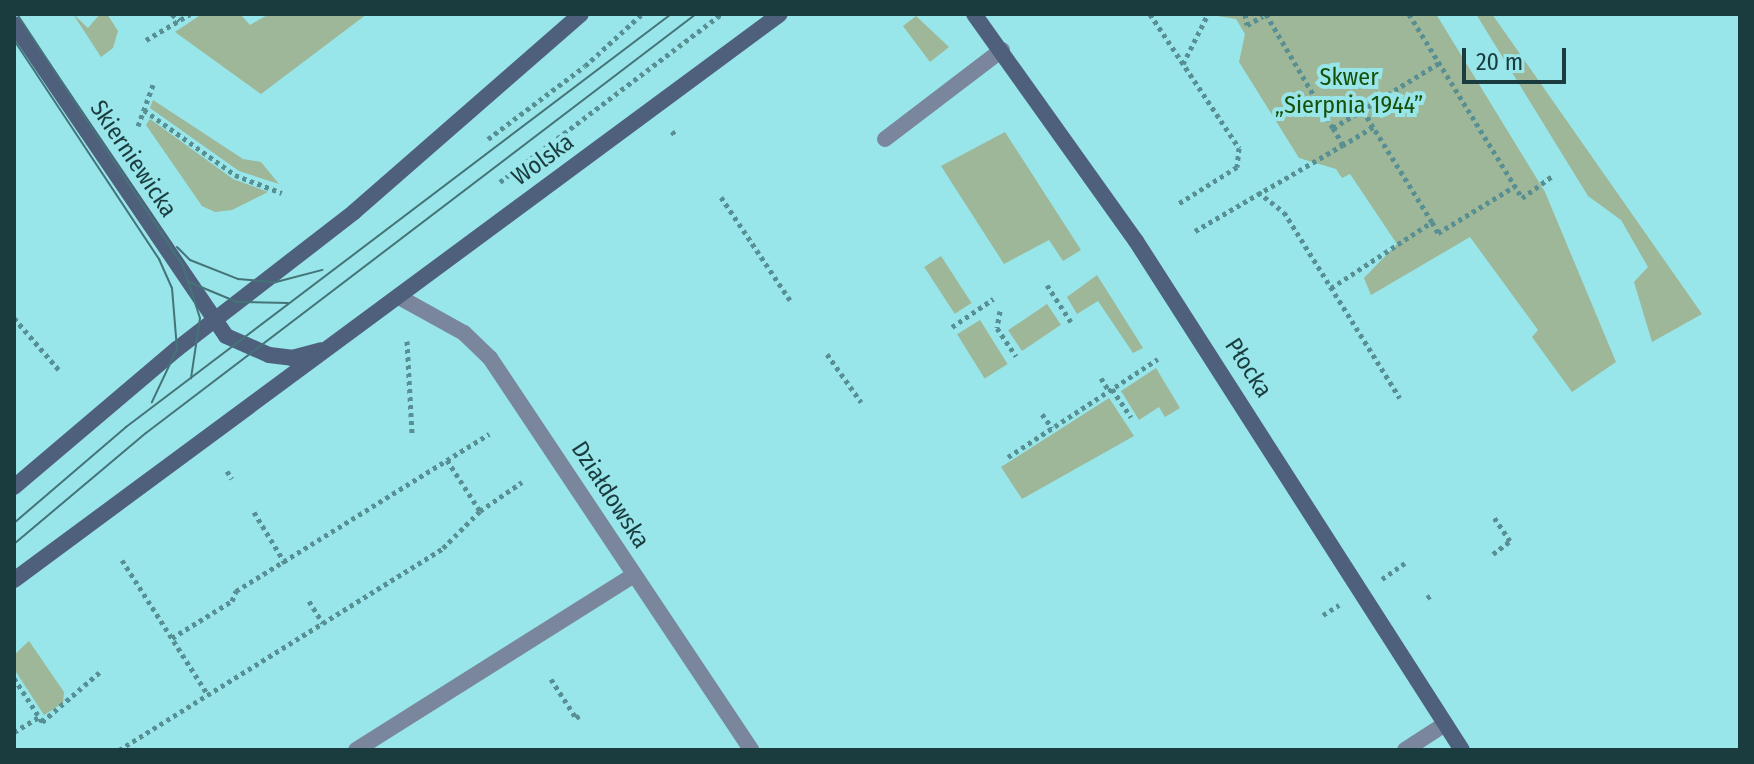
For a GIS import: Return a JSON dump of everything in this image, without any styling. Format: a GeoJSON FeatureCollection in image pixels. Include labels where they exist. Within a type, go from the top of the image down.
{"type":"FeatureCollection","features":[{"type":"Feature","properties":{"kind":"main road"},"geometry":{"type":"LineString","coordinates":[[14,487],[213,321],[354,212],[581,14]]}},
{"type":"Feature","properties":{"kind":"main road","name":"Wolska"},"geometry":{"type":"LineString","coordinates":[[14,580],[780,14]]}},
{"type":"Feature","properties":{"kind":"main road","name":"Płocka"},"geometry":{"type":"LineString","coordinates":[[978,16],[1145,254],[1462,750]]}},
{"type":"Feature","properties":{"kind":"main road","name":"Skierniewicka"},"geometry":{"type":"LineString","coordinates":[[14,24],[213,321]]}},
{"type":"Feature","properties":{"kind":"main road","name":"Wolska"},"geometry":{"type":"LineString","coordinates":[[213,321],[245,349],[269,355],[292,358],[333,346]]}},
{"type":"Feature","properties":{"kind":"street"},"geometry":{"type":"LineString","coordinates":[[885,139],[1002,50]]}},
{"type":"Feature","properties":{"kind":"street","name":"Działdowska"},"geometry":{"type":"LineString","coordinates":[[399,297],[464,333],[490,358],[751,750]]}},
{"type":"Feature","properties":{"kind":"street"},"geometry":{"type":"LineString","coordinates":[[356,750],[634,575]]}},
{"type":"Feature","properties":{"kind":"street"},"geometry":{"type":"LineString","coordinates":[[1405,750],[1445,724]]}},
{"type":"Feature","properties":{"kind":"path"},"geometry":{"type":"LineString","coordinates":[[172,14],[179,21]]}},
{"type":"Feature","properties":{"kind":"path"},"geometry":{"type":"LineString","coordinates":[[146,40],[190,14]]}},
{"type":"Feature","properties":{"kind":"path"},"geometry":{"type":"LineString","coordinates":[[488,139],[585,66],[642,14]]}},
{"type":"Feature","properties":{"kind":"path"},"geometry":{"type":"LineString","coordinates":[[500,182],[721,14]]}},
{"type":"Feature","properties":{"kind":"path"},"geometry":{"type":"LineString","coordinates":[[1150,14],[1240,156],[1237,167],[1178,204]]}},
{"type":"Feature","properties":{"kind":"path"},"geometry":{"type":"LineString","coordinates":[[1183,64],[1208,14]]}},
{"type":"Feature","properties":{"kind":"path"},"geometry":{"type":"LineString","coordinates":[[1245,14],[1247,25],[1265,15],[1343,145]]}},
{"type":"Feature","properties":{"kind":"path"},"geometry":{"type":"LineString","coordinates":[[1409,14],[1522,198],[1552,176]]}},
{"type":"Feature","properties":{"kind":"path"},"geometry":{"type":"LineString","coordinates":[[1333,128],[1439,63]]}},
{"type":"Feature","properties":{"kind":"path"},"geometry":{"type":"LineString","coordinates":[[138,126],[154,82]]}},
{"type":"Feature","properties":{"kind":"path"},"geometry":{"type":"LineString","coordinates":[[144,110],[235,175],[282,193]]}},
{"type":"Feature","properties":{"kind":"path"},"geometry":{"type":"LineString","coordinates":[[1363,110],[1438,233],[1515,186]]}},
{"type":"Feature","properties":{"kind":"path"},"geometry":{"type":"LineString","coordinates":[[1195,231],[1373,127]]}},
{"type":"Feature","properties":{"kind":"path"},"geometry":{"type":"LineString","coordinates":[[1258,192],[1284,212],[1400,398]]}},
{"type":"Feature","properties":{"kind":"path"},"geometry":{"type":"LineString","coordinates":[[721,197],[790,300]]}},
{"type":"Feature","properties":{"kind":"path"},"geometry":{"type":"LineString","coordinates":[[1331,288],[1432,222]]}},
{"type":"Feature","properties":{"kind":"path"},"geometry":{"type":"LineString","coordinates":[[1047,285],[1071,322]]}},
{"type":"Feature","properties":{"kind":"path"},"geometry":{"type":"LineString","coordinates":[[952,327],[993,299]]}},
{"type":"Feature","properties":{"kind":"path"},"geometry":{"type":"LineString","coordinates":[[1000,311],[997,328],[1016,356]]}},
{"type":"Feature","properties":{"kind":"path"},"geometry":{"type":"LineString","coordinates":[[14,318],[59,370]]}},
{"type":"Feature","properties":{"kind":"path"},"geometry":{"type":"LineString","coordinates":[[407,341],[412,434]]}},
{"type":"Feature","properties":{"kind":"path"},"geometry":{"type":"LineString","coordinates":[[827,354],[861,402]]}},
{"type":"Feature","properties":{"kind":"path"},"geometry":{"type":"LineString","coordinates":[[1008,457],[1158,359]]}},
{"type":"Feature","properties":{"kind":"path"},"geometry":{"type":"LineString","coordinates":[[1101,378],[1131,417]]}},
{"type":"Feature","properties":{"kind":"path"},"geometry":{"type":"LineString","coordinates":[[1042,414],[1052,428]]}},
{"type":"Feature","properties":{"kind":"path"},"geometry":{"type":"LineString","coordinates":[[172,638],[285,562],[489,434]]}},
{"type":"Feature","properties":{"kind":"path"},"geometry":{"type":"LineString","coordinates":[[447,460],[480,511]]}},
{"type":"Feature","properties":{"kind":"path"},"geometry":{"type":"LineString","coordinates":[[227,471],[232,479]]}},
{"type":"Feature","properties":{"kind":"path"},"geometry":{"type":"LineString","coordinates":[[119,750],[443,548],[480,511],[522,482]]}},
{"type":"Feature","properties":{"kind":"path"},"geometry":{"type":"LineString","coordinates":[[254,512],[285,562]]}},
{"type":"Feature","properties":{"kind":"path"},"geometry":{"type":"LineString","coordinates":[[1493,554],[1510,541],[1494,517]]}},
{"type":"Feature","properties":{"kind":"path"},"geometry":{"type":"LineString","coordinates":[[122,560],[208,695]]}},
{"type":"Feature","properties":{"kind":"path"},"geometry":{"type":"LineString","coordinates":[[1427,598],[1433,594]]}},
{"type":"Feature","properties":{"kind":"path"},"geometry":{"type":"LineString","coordinates":[[309,601],[323,623]]}},
{"type":"Feature","properties":{"kind":"path"},"geometry":{"type":"LineString","coordinates":[[14,732],[42,721],[102,670]]}},
{"type":"Feature","properties":{"kind":"path"},"geometry":{"type":"LineString","coordinates":[[14,678],[42,721]]}},
{"type":"Feature","properties":{"kind":"path"},"geometry":{"type":"LineString","coordinates":[[551,679],[576,718],[580,715]]}},
{"type":"Feature","properties":{"kind":"green space"},"geometry":{"type":"Polygon","coordinates":[[[73,14],[88,28],[100,14],[107,14],[118,31],[113,48],[101,57],[73,14]]]}},
{"type":"Feature","properties":{"kind":"green space"},"geometry":{"type":"Polygon","coordinates":[[[202,14],[240,14],[250,25],[269,14],[367,14],[261,94],[175,32],[202,14]]]}},
{"type":"Feature","properties":{"kind":"green space","name":"Skwer „Sierpnia 1944”"},"geometry":{"type":"Polygon","coordinates":[[[1206,14],[1436,14],[1545,192],[1616,362],[1572,392],[1532,337],[1538,330],[1470,237],[1371,295],[1364,278],[1397,244],[1350,174],[1342,178],[1336,169],[1299,158],[1239,62],[1245,34],[1236,19],[1206,14]]]}},
{"type":"Feature","properties":{"kind":"green space"},"geometry":{"type":"Polygon","coordinates":[[[1476,14],[1492,14],[1702,314],[1652,342],[1634,282],[1648,267],[1621,220],[1588,196],[1476,14]]]}},
{"type":"Feature","properties":{"kind":"green space"},"geometry":{"type":"Polygon","coordinates":[[[916,16],[949,47],[930,62],[903,26],[916,16]]]}},
{"type":"Feature","properties":{"kind":"green space"},"geometry":{"type":"Polygon","coordinates":[[[153,100],[243,159],[261,162],[279,184],[239,171],[150,108],[153,100]]]}},
{"type":"Feature","properties":{"kind":"green space"},"geometry":{"type":"Polygon","coordinates":[[[150,119],[233,179],[268,192],[232,210],[215,212],[202,206],[146,125],[150,119]]]}},
{"type":"Feature","properties":{"kind":"green space"},"geometry":{"type":"Polygon","coordinates":[[[1005,132],[1081,250],[1063,261],[1049,240],[1004,264],[941,166],[1005,132]]]}},
{"type":"Feature","properties":{"kind":"green space"},"geometry":{"type":"Polygon","coordinates":[[[941,256],[971,303],[955,314],[924,267],[941,256]]]}},
{"type":"Feature","properties":{"kind":"green space"},"geometry":{"type":"Polygon","coordinates":[[[1097,275],[1143,348],[1133,353],[1098,301],[1077,314],[1067,297],[1097,275]]]}},
{"type":"Feature","properties":{"kind":"green space"},"geometry":{"type":"Polygon","coordinates":[[[1047,304],[1061,325],[1022,351],[1008,330],[1047,304]]]}},
{"type":"Feature","properties":{"kind":"green space"},"geometry":{"type":"Polygon","coordinates":[[[980,320],[1008,364],[985,378],[957,334],[980,320]]]}},
{"type":"Feature","properties":{"kind":"green space"},"geometry":{"type":"Polygon","coordinates":[[[1156,368],[1180,408],[1165,417],[1159,407],[1139,420],[1121,391],[1156,368]]]}},
{"type":"Feature","properties":{"kind":"green space"},"geometry":{"type":"Polygon","coordinates":[[[1109,398],[1134,436],[1022,499],[1001,467],[1109,398]]]}},
{"type":"Feature","properties":{"kind":"green space"},"geometry":{"type":"Polygon","coordinates":[[[29,641],[64,692],[63,703],[44,715],[14,669],[14,655],[29,641]]]}},
{"type":"Feature","properties":{"kind":"tram line"},"geometry":{"type":"LineString","coordinates":[[17,14],[183,266],[200,318],[191,378]]}},
{"type":"Feature","properties":{"kind":"tram line"},"geometry":{"type":"LineString","coordinates":[[14,523],[126,427],[671,14]]}},
{"type":"Feature","properties":{"kind":"tram line"},"geometry":{"type":"LineString","coordinates":[[14,544],[146,433],[696,14]]}},
{"type":"Feature","properties":{"kind":"tram line"},"geometry":{"type":"LineString","coordinates":[[14,40],[159,259],[172,288],[177,349],[152,402]]}},
{"type":"Feature","properties":{"kind":"tram line"},"geometry":{"type":"LineString","coordinates":[[177,247],[190,260],[238,279],[276,282],[322,270]]}},
{"type":"Feature","properties":{"kind":"tram line"},"geometry":{"type":"LineString","coordinates":[[189,282],[237,302],[288,303]]}}]}
